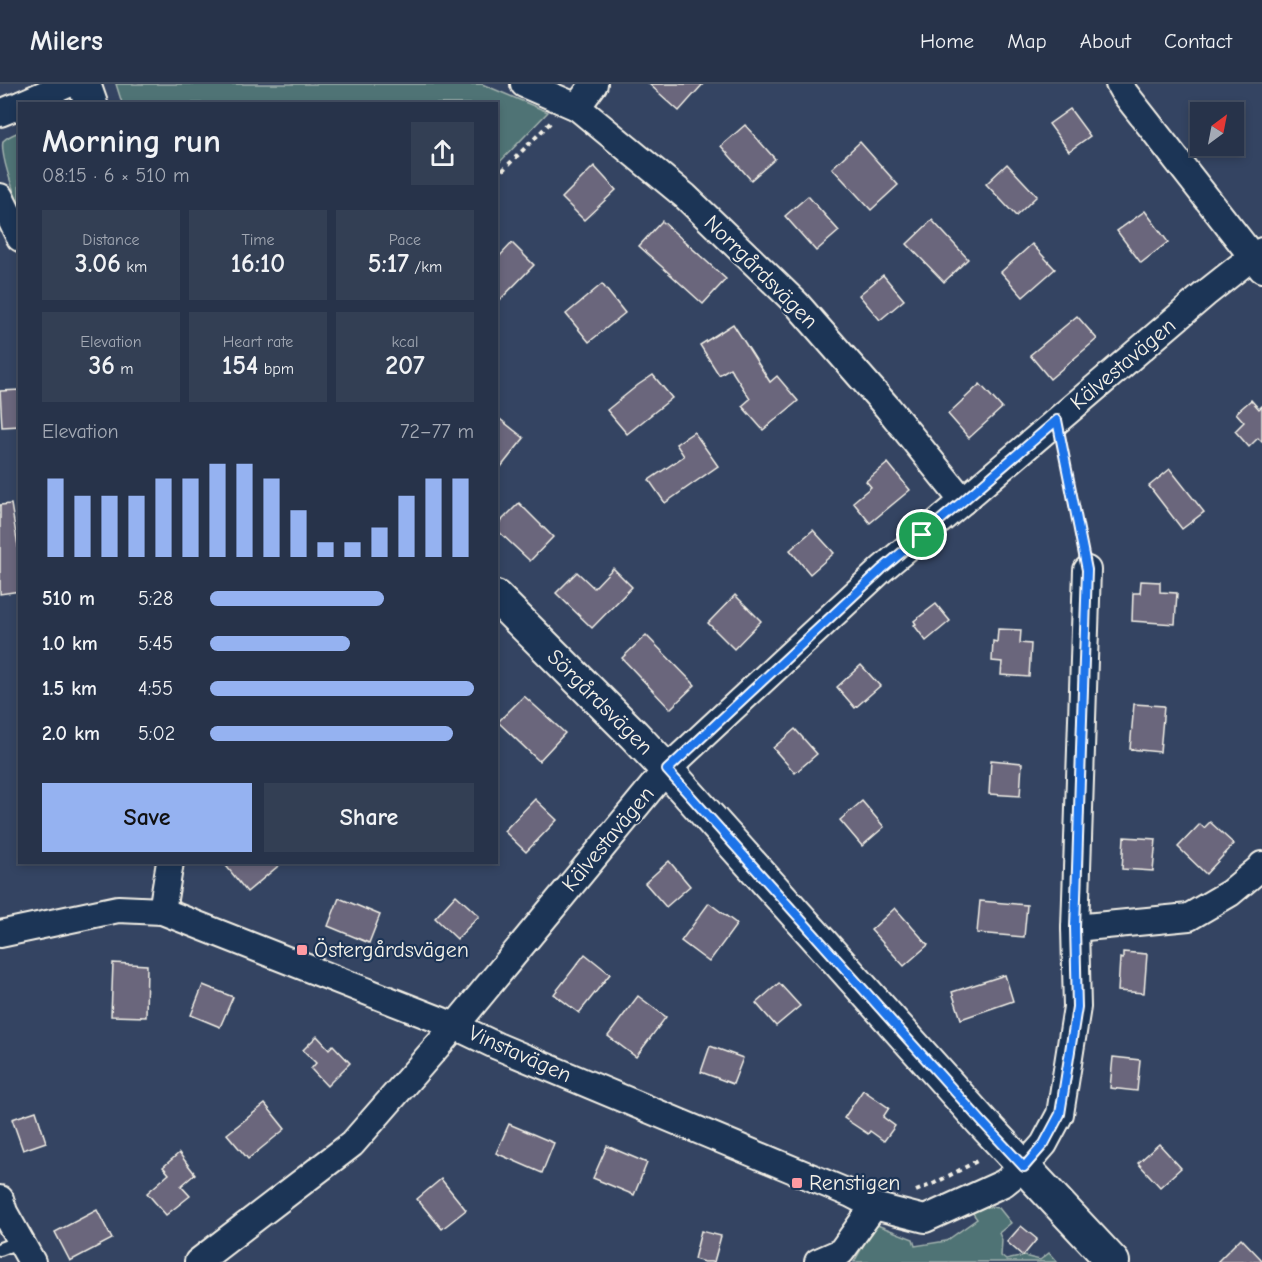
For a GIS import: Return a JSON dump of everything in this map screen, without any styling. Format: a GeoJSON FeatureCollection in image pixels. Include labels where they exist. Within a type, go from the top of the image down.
{"type":"FeatureCollection","features":[{"type":"Feature","properties":{"kind":"street"},"geometry":{"type":"LineString","coordinates":[[26,102],[68,84]]}},
{"type":"Feature","properties":{"kind":"street"},"geometry":{"type":"LineString","coordinates":[[84,84],[90,102]]}},
{"type":"Feature","properties":{"kind":"street","name":"Norrgårdsvägen"},"geometry":{"type":"LineString","coordinates":[[524,84],[573,105],[685,196],[795,303],[888,408],[963,501]]}},
{"type":"Feature","properties":{"kind":"street"},"geometry":{"type":"LineString","coordinates":[[573,105],[594,84]]}},
{"type":"Feature","properties":{"kind":"street"},"geometry":{"type":"LineString","coordinates":[[1119,84],[1259,259]]}},
{"type":"Feature","properties":{"kind":"street"},"geometry":{"type":"LineString","coordinates":[[0,113],[18,105]]}},
{"type":"Feature","properties":{"kind":"street"},"geometry":{"type":"LineString","coordinates":[[0,197],[18,234]]}},
{"type":"Feature","properties":{"kind":"street","name":"Kälvestavägen"},"geometry":{"type":"LineString","coordinates":[[198,1262],[352,1144],[455,1026],[667,770],[882,569],[1205,294],[1259,259]]}},
{"type":"Feature","properties":{"kind":"street","name":"Vinstavägen"},"geometry":{"type":"LineString","coordinates":[[0,934],[118,909],[162,910],[455,1026],[496,1046],[851,1194],[874,1206],[925,1219],[1004,1183],[1024,1167],[1044,1144],[1060,1114],[1077,1007],[1075,928],[1087,570]]}},
{"type":"Feature","properties":{"kind":"street","name":"Sörgårdsvägen"},"geometry":{"type":"LineString","coordinates":[[498,599],[667,770],[982,1122],[1113,1262]]}},
{"type":"Feature","properties":{"kind":"street"},"geometry":{"type":"LineString","coordinates":[[162,910],[170,864]]}},
{"type":"Feature","properties":{"kind":"street"},"geometry":{"type":"LineString","coordinates":[[1075,928],[1189,917],[1230,893],[1261,868]]}},
{"type":"Feature","properties":{"kind":"street"},"geometry":{"type":"LineString","coordinates":[[0,1199],[18,1251]]}},
{"type":"Feature","properties":{"kind":"street"},"geometry":{"type":"LineString","coordinates":[[826,1260],[840,1252],[874,1206]]}},
{"type":"Feature","properties":{"kind":"path"},"geometry":{"type":"LineString","coordinates":[[498,175],[573,105]]}},
{"type":"Feature","properties":{"kind":"path"},"geometry":{"type":"LineString","coordinates":[[1057,420],[1087,570]]}},
{"type":"Feature","properties":{"kind":"path"},"geometry":{"type":"LineString","coordinates":[[913,1192],[985,1156]]}},
{"type":"Feature","properties":{"kind":"green space"},"geometry":{"type":"Polygon","coordinates":[[[116,84],[482,84],[548,112],[498,164],[498,102],[122,102],[116,84]]]}},
{"type":"Feature","properties":{"kind":"green space"},"geometry":{"type":"Polygon","coordinates":[[[18,133],[18,202],[4,155],[3,141],[18,133]]]}},
{"type":"Feature","properties":{"kind":"green space"},"geometry":{"type":"Polygon","coordinates":[[[982,1206],[999,1208],[1011,1223],[999,1233],[1002,1240],[1001,1256],[1006,1260],[1024,1256],[1040,1260],[1049,1253],[1057,1262],[854,1262],[877,1225],[913,1239],[915,1246],[946,1241],[977,1219],[972,1212],[982,1206]]]}},
{"type":"Feature","properties":{"kind":"building"},"geometry":{"type":"Polygon","coordinates":[[[649,84],[703,84],[679,111],[649,84]]]}},
{"type":"Feature","properties":{"kind":"building"},"geometry":{"type":"Polygon","coordinates":[[[1070,109],[1090,136],[1069,151],[1049,124],[1070,109]]]}},
{"type":"Feature","properties":{"kind":"building"},"geometry":{"type":"Polygon","coordinates":[[[745,125],[775,159],[751,180],[721,146],[745,125]]]}},
{"type":"Feature","properties":{"kind":"building"},"geometry":{"type":"Polygon","coordinates":[[[860,142],[898,185],[871,210],[832,168],[860,142]]]}},
{"type":"Feature","properties":{"kind":"building"},"geometry":{"type":"Polygon","coordinates":[[[1007,164],[1037,196],[1016,216],[986,184],[1007,164]]]}},
{"type":"Feature","properties":{"kind":"building"},"geometry":{"type":"Polygon","coordinates":[[[594,166],[616,190],[584,220],[562,198],[594,166]]]}},
{"type":"Feature","properties":{"kind":"building"},"geometry":{"type":"Polygon","coordinates":[[[808,196],[839,231],[816,251],[785,216],[808,196]]]}},
{"type":"Feature","properties":{"kind":"building"},"geometry":{"type":"Polygon","coordinates":[[[1145,211],[1168,242],[1141,263],[1117,231],[1145,211]]]}},
{"type":"Feature","properties":{"kind":"building"},"geometry":{"type":"Polygon","coordinates":[[[932,220],[968,259],[944,282],[907,244],[932,220]]]}},
{"type":"Feature","properties":{"kind":"building"},"geometry":{"type":"Polygon","coordinates":[[[662,221],[726,279],[703,304],[639,246],[662,221]]]}},
{"type":"Feature","properties":{"kind":"building"},"geometry":{"type":"Polygon","coordinates":[[[512,243],[534,265],[498,302],[498,258],[512,243]]]}},
{"type":"Feature","properties":{"kind":"building"},"geometry":{"type":"Polygon","coordinates":[[[1032,244],[1055,269],[1023,297],[1001,272],[1032,244]]]}},
{"type":"Feature","properties":{"kind":"building"},"geometry":{"type":"Polygon","coordinates":[[[883,275],[904,300],[880,320],[859,295],[883,275]]]}},
{"type":"Feature","properties":{"kind":"building"},"geometry":{"type":"Polygon","coordinates":[[[602,284],[625,313],[589,342],[566,314],[602,284]]]}},
{"type":"Feature","properties":{"kind":"building"},"geometry":{"type":"Polygon","coordinates":[[[1077,316],[1097,339],[1050,379],[1030,355],[1077,316]]]}},
{"type":"Feature","properties":{"kind":"building"},"geometry":{"type":"Polygon","coordinates":[[[733,324],[770,382],[777,376],[798,401],[763,430],[742,406],[750,399],[730,368],[719,375],[700,345],[733,324]]]}},
{"type":"Feature","properties":{"kind":"building"},"geometry":{"type":"Polygon","coordinates":[[[653,375],[672,398],[627,434],[607,410],[653,375]]]}},
{"type":"Feature","properties":{"kind":"building"},"geometry":{"type":"Polygon","coordinates":[[[980,384],[1002,408],[969,438],[948,414],[980,384]]]}},
{"type":"Feature","properties":{"kind":"building"},"geometry":{"type":"Polygon","coordinates":[[[18,390],[18,426],[2,427],[0,391],[18,390]]]}},
{"type":"Feature","properties":{"kind":"building"},"geometry":{"type":"Polygon","coordinates":[[[1251,400],[1259,409],[1262,406],[1262,442],[1258,438],[1249,447],[1235,431],[1244,422],[1236,413],[1251,400]]]}},
{"type":"Feature","properties":{"kind":"building"},"geometry":{"type":"Polygon","coordinates":[[[498,418],[524,438],[498,470],[498,418]]]}},
{"type":"Feature","properties":{"kind":"building"},"geometry":{"type":"Polygon","coordinates":[[[694,432],[718,466],[665,503],[649,480],[684,456],[676,444],[694,432]]]}},
{"type":"Feature","properties":{"kind":"building"},"geometry":{"type":"Polygon","coordinates":[[[888,463],[910,490],[870,523],[853,502],[871,487],[866,481],[888,463]]]}},
{"type":"Feature","properties":{"kind":"building"},"geometry":{"type":"Polygon","coordinates":[[[1170,469],[1204,512],[1182,529],[1149,486],[1170,469]]]}},
{"type":"Feature","properties":{"kind":"building"},"geometry":{"type":"Polygon","coordinates":[[[519,503],[553,537],[530,561],[498,531],[498,524],[519,503]]]}},
{"type":"Feature","properties":{"kind":"building"},"geometry":{"type":"Polygon","coordinates":[[[11,504],[18,546],[18,591],[0,594],[0,505],[11,504]]]}},
{"type":"Feature","properties":{"kind":"building"},"geometry":{"type":"Polygon","coordinates":[[[813,530],[834,553],[810,574],[790,550],[813,530]]]}},
{"type":"Feature","properties":{"kind":"building"},"geometry":{"type":"Polygon","coordinates":[[[613,568],[632,587],[592,628],[556,593],[577,572],[594,588],[613,568]]]}},
{"type":"Feature","properties":{"kind":"building"},"geometry":{"type":"Polygon","coordinates":[[[1141,581],[1160,582],[1160,592],[1177,593],[1175,624],[1132,621],[1133,593],[1140,593],[1141,581]]]}},
{"type":"Feature","properties":{"kind":"building"},"geometry":{"type":"Polygon","coordinates":[[[735,595],[761,621],[734,649],[708,623],[735,595]]]}},
{"type":"Feature","properties":{"kind":"building"},"geometry":{"type":"Polygon","coordinates":[[[936,604],[950,621],[926,641],[914,625],[916,624],[914,621],[936,604]]]}},
{"type":"Feature","properties":{"kind":"building"},"geometry":{"type":"Polygon","coordinates":[[[998,629],[1021,630],[1020,643],[1031,644],[1029,677],[1001,675],[1002,662],[992,661],[993,641],[997,642],[998,629]]]}},
{"type":"Feature","properties":{"kind":"building"},"geometry":{"type":"Polygon","coordinates":[[[646,635],[695,685],[670,709],[622,658],[646,635]]]}},
{"type":"Feature","properties":{"kind":"building"},"geometry":{"type":"Polygon","coordinates":[[[861,665],[880,686],[855,708],[837,687],[861,665]]]}},
{"type":"Feature","properties":{"kind":"building"},"geometry":{"type":"Polygon","coordinates":[[[524,696],[565,733],[539,761],[498,722],[524,696]]]}},
{"type":"Feature","properties":{"kind":"building"},"geometry":{"type":"Polygon","coordinates":[[[1134,704],[1164,706],[1160,752],[1130,749],[1134,704]]]}},
{"type":"Feature","properties":{"kind":"building"},"geometry":{"type":"Polygon","coordinates":[[[795,729],[817,754],[795,773],[773,748],[795,729]]]}},
{"type":"Feature","properties":{"kind":"building"},"geometry":{"type":"Polygon","coordinates":[[[991,760],[1022,763],[1020,796],[989,794],[991,760]]]}},
{"type":"Feature","properties":{"kind":"building"},"geometry":{"type":"Polygon","coordinates":[[[535,799],[557,820],[526,852],[504,831],[535,799]]]}},
{"type":"Feature","properties":{"kind":"building"},"geometry":{"type":"Polygon","coordinates":[[[862,801],[884,827],[862,846],[840,820],[862,801]]]}},
{"type":"Feature","properties":{"kind":"building"},"geometry":{"type":"Polygon","coordinates":[[[1210,822],[1234,844],[1206,874],[1178,847],[1200,824],[1204,828],[1210,822]]]}},
{"type":"Feature","properties":{"kind":"building"},"geometry":{"type":"Polygon","coordinates":[[[1124,837],[1156,839],[1153,871],[1122,869],[1124,837]]]}},
{"type":"Feature","properties":{"kind":"building"},"geometry":{"type":"Polygon","coordinates":[[[669,861],[690,886],[666,907],[645,883],[669,861]]]}},
{"type":"Feature","properties":{"kind":"building"},"geometry":{"type":"Polygon","coordinates":[[[225,864],[281,864],[247,892],[225,864]]]}},
{"type":"Feature","properties":{"kind":"building"},"geometry":{"type":"Polygon","coordinates":[[[456,895],[479,916],[457,939],[435,918],[456,895]]]}},
{"type":"Feature","properties":{"kind":"building"},"geometry":{"type":"Polygon","coordinates":[[[339,898],[380,915],[369,943],[328,926],[339,898]]]}},
{"type":"Feature","properties":{"kind":"building"},"geometry":{"type":"Polygon","coordinates":[[[980,901],[1027,905],[1024,937],[977,933],[980,901]]]}},
{"type":"Feature","properties":{"kind":"building"},"geometry":{"type":"Polygon","coordinates":[[[709,903],[737,924],[709,962],[681,941],[709,903]]]}},
{"type":"Feature","properties":{"kind":"building"},"geometry":{"type":"Polygon","coordinates":[[[895,908],[928,945],[904,966],[871,930],[895,908]]]}},
{"type":"Feature","properties":{"kind":"building"},"geometry":{"type":"Polygon","coordinates":[[[1123,952],[1147,954],[1144,993],[1118,991],[1120,958],[1123,959],[1123,952]]]}},
{"type":"Feature","properties":{"kind":"building"},"geometry":{"type":"Polygon","coordinates":[[[585,954],[610,974],[579,1013],[554,994],[585,954]]]}},
{"type":"Feature","properties":{"kind":"building"},"geometry":{"type":"Polygon","coordinates":[[[113,963],[147,965],[146,1017],[111,1016],[113,963]]]}},
{"type":"Feature","properties":{"kind":"building"},"geometry":{"type":"Polygon","coordinates":[[[1005,975],[1013,1001],[961,1019],[952,992],[1005,975]]]}},
{"type":"Feature","properties":{"kind":"building"},"geometry":{"type":"Polygon","coordinates":[[[779,983],[800,1006],[776,1026],[756,1003],[779,983]]]}},
{"type":"Feature","properties":{"kind":"building"},"geometry":{"type":"Polygon","coordinates":[[[203,985],[233,997],[220,1027],[191,1015],[203,985]]]}},
{"type":"Feature","properties":{"kind":"building"},"geometry":{"type":"Polygon","coordinates":[[[638,996],[666,1017],[636,1057],[608,1036],[638,996]]]}},
{"type":"Feature","properties":{"kind":"building"},"geometry":{"type":"Polygon","coordinates":[[[317,1036],[329,1049],[333,1045],[350,1063],[327,1086],[311,1069],[316,1063],[303,1050],[317,1036]]]}},
{"type":"Feature","properties":{"kind":"building"},"geometry":{"type":"Polygon","coordinates":[[[710,1046],[743,1058],[733,1084],[701,1072],[710,1046]]]}},
{"type":"Feature","properties":{"kind":"building"},"geometry":{"type":"Polygon","coordinates":[[[1113,1057],[1140,1060],[1137,1091],[1110,1088],[1113,1057]]]}},
{"type":"Feature","properties":{"kind":"building"},"geometry":{"type":"Polygon","coordinates":[[[863,1090],[889,1108],[883,1117],[895,1126],[884,1141],[870,1131],[868,1134],[844,1118],[863,1090]]]}},
{"type":"Feature","properties":{"kind":"building"},"geometry":{"type":"Polygon","coordinates":[[[265,1104],[285,1129],[248,1159],[227,1134],[265,1104]]]}},
{"type":"Feature","properties":{"kind":"building"},"geometry":{"type":"Polygon","coordinates":[[[36,1111],[46,1142],[23,1150],[12,1119],[36,1111]]]}},
{"type":"Feature","properties":{"kind":"building"},"geometry":{"type":"Polygon","coordinates":[[[509,1124],[554,1143],[542,1173],[496,1153],[509,1124]]]}},
{"type":"Feature","properties":{"kind":"building"},"geometry":{"type":"Polygon","coordinates":[[[1159,1144],[1181,1168],[1160,1187],[1138,1163],[1159,1144]]]}},
{"type":"Feature","properties":{"kind":"building"},"geometry":{"type":"Polygon","coordinates":[[[607,1146],[647,1163],[634,1195],[593,1178],[607,1146]]]}},
{"type":"Feature","properties":{"kind":"building"},"geometry":{"type":"Polygon","coordinates":[[[179,1153],[195,1174],[181,1186],[190,1196],[166,1215],[147,1193],[169,1174],[163,1167],[179,1153]]]}},
{"type":"Feature","properties":{"kind":"building"},"geometry":{"type":"Polygon","coordinates":[[[441,1179],[466,1210],[442,1229],[417,1199],[441,1179]]]}},
{"type":"Feature","properties":{"kind":"building"},"geometry":{"type":"Polygon","coordinates":[[[97,1210],[112,1239],[70,1261],[55,1232],[97,1210]]]}},
{"type":"Feature","properties":{"kind":"building"},"geometry":{"type":"Polygon","coordinates":[[[1021,1226],[1037,1239],[1023,1256],[1007,1242],[1021,1226]]]}},
{"type":"Feature","properties":{"kind":"building"},"geometry":{"type":"Polygon","coordinates":[[[701,1231],[721,1236],[714,1262],[694,1259],[701,1231]]]}},
{"type":"Feature","properties":{"kind":"building"},"geometry":{"type":"Polygon","coordinates":[[[1241,1238],[1262,1262],[1217,1262],[1241,1238]]]}},
{"type":"Feature","properties":{"kind":"place","name":"Östergårdsvägen"},"geometry":{"type":"Point","coordinates":[302,950]}},
{"type":"Feature","properties":{"kind":"place","name":"Renstigen"},"geometry":{"type":"Point","coordinates":[797,1183]}},
{"type":"Feature","properties":{"kind":"route"},"geometry":{"type":"LineString","coordinates":[[1057,420],[1087,570],[1075,928],[1077,1007],[1060,1114],[1044,1144],[1024,1167],[667,770],[882,569],[922,535],[1057,420]]}}]}
